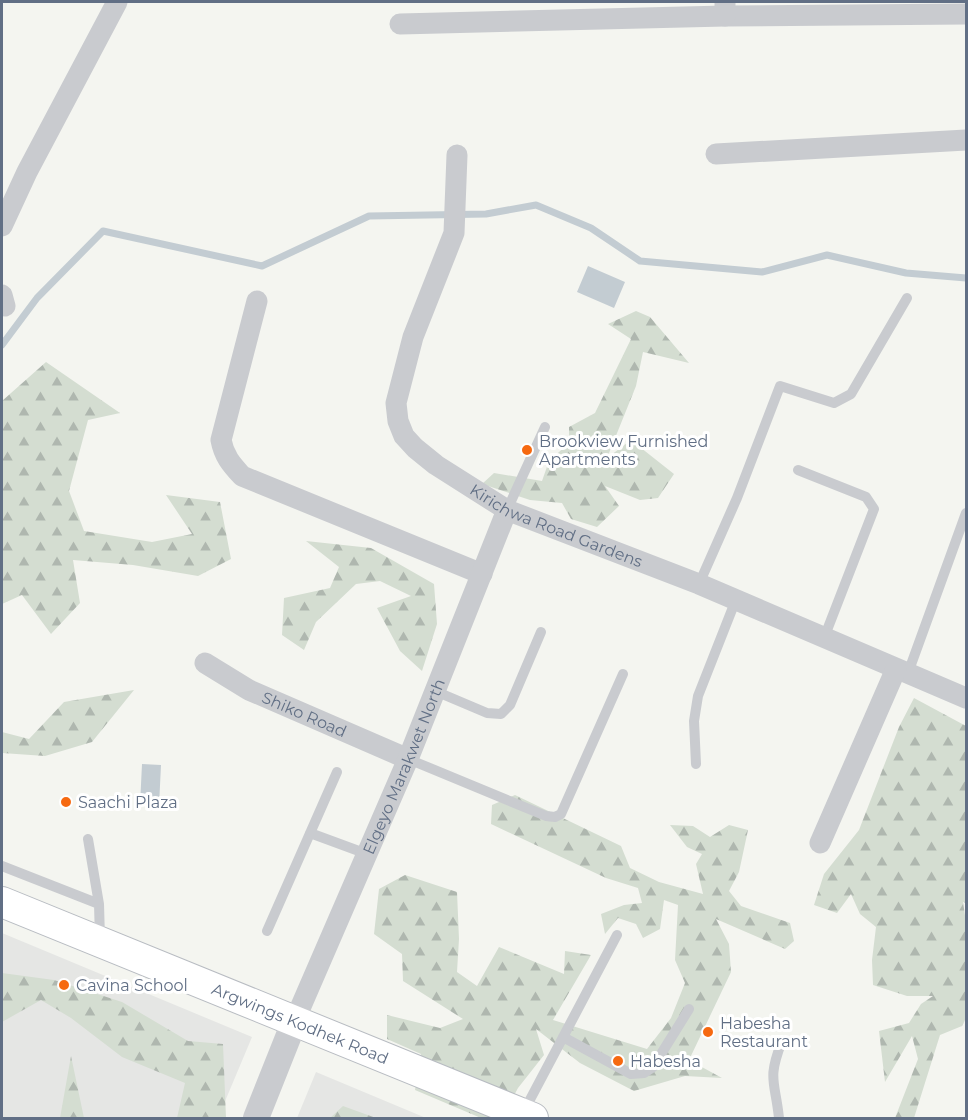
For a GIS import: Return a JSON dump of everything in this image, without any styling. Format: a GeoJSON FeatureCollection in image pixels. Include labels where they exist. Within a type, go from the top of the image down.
{"type":"FeatureCollection","features":[{"type":"Feature","properties":{"kind":"main road","name":"Argwings Kodhek Road"},"geometry":{"type":"LineString","coordinates":[[2,902],[528,1116]]}},
{"type":"Feature","properties":{"kind":"street"},"geometry":{"type":"LineString","coordinates":[[2,226],[27,172],[117,2]]}},
{"type":"Feature","properties":{"kind":"street"},"geometry":{"type":"LineString","coordinates":[[400,24],[725,9],[966,14]]}},
{"type":"Feature","properties":{"kind":"street"},"geometry":{"type":"LineString","coordinates":[[716,154],[966,140]]}},
{"type":"Feature","properties":{"kind":"street","name":"Kirichwa Road Gardens"},"geometry":{"type":"LineString","coordinates":[[456,155],[454,233],[413,338],[396,403],[398,421],[404,436],[415,448],[436,465],[507,510],[699,584],[735,602],[966,698]]}},
{"type":"Feature","properties":{"kind":"street"},"geometry":{"type":"LineString","coordinates":[[256,302],[221,440],[223,454],[232,466],[242,476],[482,574]]}},
{"type":"Feature","properties":{"kind":"street","name":"Elgeyo Marakwet North"},"geometry":{"type":"LineString","coordinates":[[295,1020],[408,759],[507,510]]}},
{"type":"Feature","properties":{"kind":"street","name":"Shiko Road"},"geometry":{"type":"LineString","coordinates":[[205,663],[249,690],[408,759]]}},
{"type":"Feature","properties":{"kind":"street"},"geometry":{"type":"LineString","coordinates":[[819,843],[902,671]]}},
{"type":"Feature","properties":{"kind":"street"},"geometry":{"type":"LineString","coordinates":[[256,1119],[295,1020]]}},
{"type":"Feature","properties":{"kind":"lane"},"geometry":{"type":"LineString","coordinates":[[699,584],[737,498],[780,386],[834,403],[851,394],[907,298]]}},
{"type":"Feature","properties":{"kind":"lane"},"geometry":{"type":"LineString","coordinates":[[507,510],[545,427]]}},
{"type":"Feature","properties":{"kind":"lane"},"geometry":{"type":"LineString","coordinates":[[798,470],[866,497],[874,509],[824,638]]}},
{"type":"Feature","properties":{"kind":"lane"},"geometry":{"type":"LineString","coordinates":[[902,671],[966,513]]}},
{"type":"Feature","properties":{"kind":"lane"},"geometry":{"type":"LineString","coordinates":[[696,764],[694,721],[698,696],[735,602]]}},
{"type":"Feature","properties":{"kind":"lane"},"geometry":{"type":"LineString","coordinates":[[435,691],[487,713],[501,714],[510,705],[541,632]]}},
{"type":"Feature","properties":{"kind":"lane"},"geometry":{"type":"LineString","coordinates":[[408,759],[546,816],[555,817],[561,814],[623,674]]}},
{"type":"Feature","properties":{"kind":"lane"},"geometry":{"type":"LineString","coordinates":[[267,931],[337,772]]}},
{"type":"Feature","properties":{"kind":"lane"},"geometry":{"type":"LineString","coordinates":[[310,833],[367,854]]}},
{"type":"Feature","properties":{"kind":"lane"},"geometry":{"type":"LineString","coordinates":[[88,839],[99,904],[100,942]]}},
{"type":"Feature","properties":{"kind":"lane"},"geometry":{"type":"LineString","coordinates":[[2,866],[99,904]]}},
{"type":"Feature","properties":{"kind":"lane"},"geometry":{"type":"LineString","coordinates":[[528,1116],[563,1037],[617,935]]}},
{"type":"Feature","properties":{"kind":"lane"},"geometry":{"type":"LineString","coordinates":[[563,1037],[631,1074],[644,1073],[653,1067],[688,1009]]}},
{"type":"Feature","properties":{"kind":"lane"},"geometry":{"type":"LineString","coordinates":[[778,1119],[772,1087],[772,1068],[782,1041]]}},
{"type":"Feature","properties":{"kind":"shaded area"},"geometry":{"type":"Polygon","coordinates":[[[588,266],[625,282],[614,308],[577,292],[588,266]]]}},
{"type":"Feature","properties":{"kind":"shaded area"},"geometry":{"type":"Polygon","coordinates":[[[142,764],[161,765],[159,806],[140,805],[142,764]]]}},
{"type":"Feature","properties":{"kind":"shaded area","name":"Cavina School"},"geometry":{"type":"Polygon","coordinates":[[[2,933],[252,1037],[218,1118],[2,1118],[2,933]]]}},
{"type":"Feature","properties":{"kind":"shaded area"},"geometry":{"type":"Polygon","coordinates":[[[316,1072],[426,1118],[297,1118],[316,1072]]]}},
{"type":"Feature","properties":{"kind":"green space"},"geometry":{"type":"Polygon","coordinates":[[[636,311],[650,317],[689,363],[643,352],[636,386],[607,458],[631,440],[674,474],[658,498],[640,500],[605,486],[619,506],[597,527],[571,519],[562,503],[530,500],[482,484],[494,473],[542,481],[549,461],[569,443],[569,427],[595,413],[631,339],[608,324],[636,311]]]}},
{"type":"Feature","properties":{"kind":"green space"},"geometry":{"type":"Polygon","coordinates":[[[46,362],[120,413],[88,420],[69,491],[84,531],[152,542],[192,534],[166,495],[220,502],[231,559],[198,576],[133,565],[73,560],[80,603],[51,634],[22,595],[2,604],[2,401],[46,362]]]}},
{"type":"Feature","properties":{"kind":"green space"},"geometry":{"type":"Polygon","coordinates":[[[306,541],[371,548],[434,584],[437,624],[422,671],[400,651],[377,608],[411,596],[380,581],[356,584],[316,622],[304,650],[282,635],[284,598],[330,588],[339,567],[306,541]]]}},
{"type":"Feature","properties":{"kind":"green space"},"geometry":{"type":"Polygon","coordinates":[[[134,690],[92,742],[45,756],[2,753],[2,732],[29,739],[64,702],[134,690]]]}},
{"type":"Feature","properties":{"kind":"green space"},"geometry":{"type":"Polygon","coordinates":[[[914,698],[966,726],[966,903],[963,902],[966,922],[966,1018],[962,1026],[940,1035],[914,1118],[895,1118],[918,1059],[912,1036],[885,1082],[879,1031],[909,1023],[921,1004],[933,996],[907,996],[873,985],[872,960],[876,927],[860,914],[851,894],[837,913],[814,905],[824,874],[859,830],[899,727],[914,698]]]}},
{"type":"Feature","properties":{"kind":"green space"},"geometry":{"type":"Polygon","coordinates":[[[515,795],[621,846],[630,868],[659,882],[703,894],[696,864],[702,854],[687,847],[670,825],[693,826],[710,837],[729,825],[748,830],[739,872],[729,891],[741,906],[790,923],[794,941],[785,949],[716,919],[729,944],[731,972],[689,1060],[722,1078],[685,1076],[634,1091],[580,1063],[536,1029],[544,1055],[518,1088],[502,1118],[481,1118],[415,1090],[421,1054],[387,1039],[387,1015],[440,1028],[463,1019],[403,981],[402,954],[374,934],[379,889],[405,875],[457,892],[459,939],[457,972],[477,986],[499,947],[564,974],[565,951],[591,955],[553,1020],[647,1049],[671,1018],[685,983],[675,960],[678,905],[664,900],[660,929],[643,938],[636,924],[618,918],[605,934],[601,914],[624,905],[642,903],[638,888],[606,878],[491,824],[492,805],[515,795]]]}},
{"type":"Feature","properties":{"kind":"green space"},"geometry":{"type":"Polygon","coordinates":[[[2,973],[54,980],[122,1002],[188,1041],[223,1044],[226,1118],[177,1118],[185,1083],[122,1057],[71,1018],[41,1000],[2,1022],[2,973]]]}},
{"type":"Feature","properties":{"kind":"green space"},"geometry":{"type":"Polygon","coordinates":[[[71,1056],[84,1118],[60,1118],[71,1056]]]}},
{"type":"Feature","properties":{"kind":"green space"},"geometry":{"type":"Polygon","coordinates":[[[343,1106],[376,1118],[330,1118],[343,1106]]]}},
{"type":"Feature","properties":{"kind":"waterway"},"geometry":{"type":"LineString","coordinates":[[2,345],[37,298],[103,231],[262,266],[369,216],[486,214],[536,205],[591,228],[640,261],[762,272],[827,255],[906,273],[966,278]]}},
{"type":"Feature","properties":{"kind":"place","name":"Brookview Furnished Apartments"},"geometry":{"type":"Point","coordinates":[527,450]}},
{"type":"Feature","properties":{"kind":"place","name":"Saachi Plaza"},"geometry":{"type":"Point","coordinates":[66,802]}},
{"type":"Feature","properties":{"kind":"place","name":"Cavina School"},"geometry":{"type":"Point","coordinates":[64,985]}},
{"type":"Feature","properties":{"kind":"place","name":"Habesha Restaurant"},"geometry":{"type":"Point","coordinates":[708,1032]}},
{"type":"Feature","properties":{"kind":"place","name":"Habesha"},"geometry":{"type":"Point","coordinates":[618,1061]}}]}
